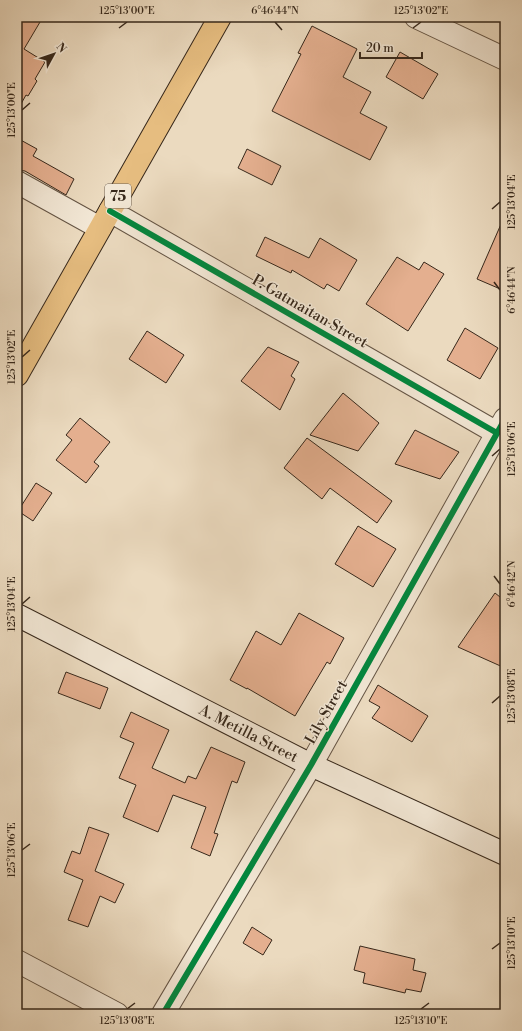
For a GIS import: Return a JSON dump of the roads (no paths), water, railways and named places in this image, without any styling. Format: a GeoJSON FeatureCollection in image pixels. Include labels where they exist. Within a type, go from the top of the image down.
{"type":"FeatureCollection","features":[{"type":"Feature","properties":{"kind":"highway","name":"75"},"geometry":{"type":"LineString","coordinates":[[17,375],[220,17]]}},
{"type":"Feature","properties":{"kind":"street"},"geometry":{"type":"LineString","coordinates":[[416,17],[505,59]]}},
{"type":"Feature","properties":{"kind":"street","name":"P. Gatmaitan Street"},"geometry":{"type":"LineString","coordinates":[[17,182],[105,219],[501,426]]}},
{"type":"Feature","properties":{"kind":"street","name":"Lily Street"},"geometry":{"type":"LineString","coordinates":[[163,1014],[311,765],[501,426]]}},
{"type":"Feature","properties":{"kind":"street","name":"A. Metilla Street"},"geometry":{"type":"LineString","coordinates":[[17,615],[311,765],[505,854]]}},
{"type":"Feature","properties":{"kind":"street"},"geometry":{"type":"LineString","coordinates":[[17,961],[117,1014]]}}]}
